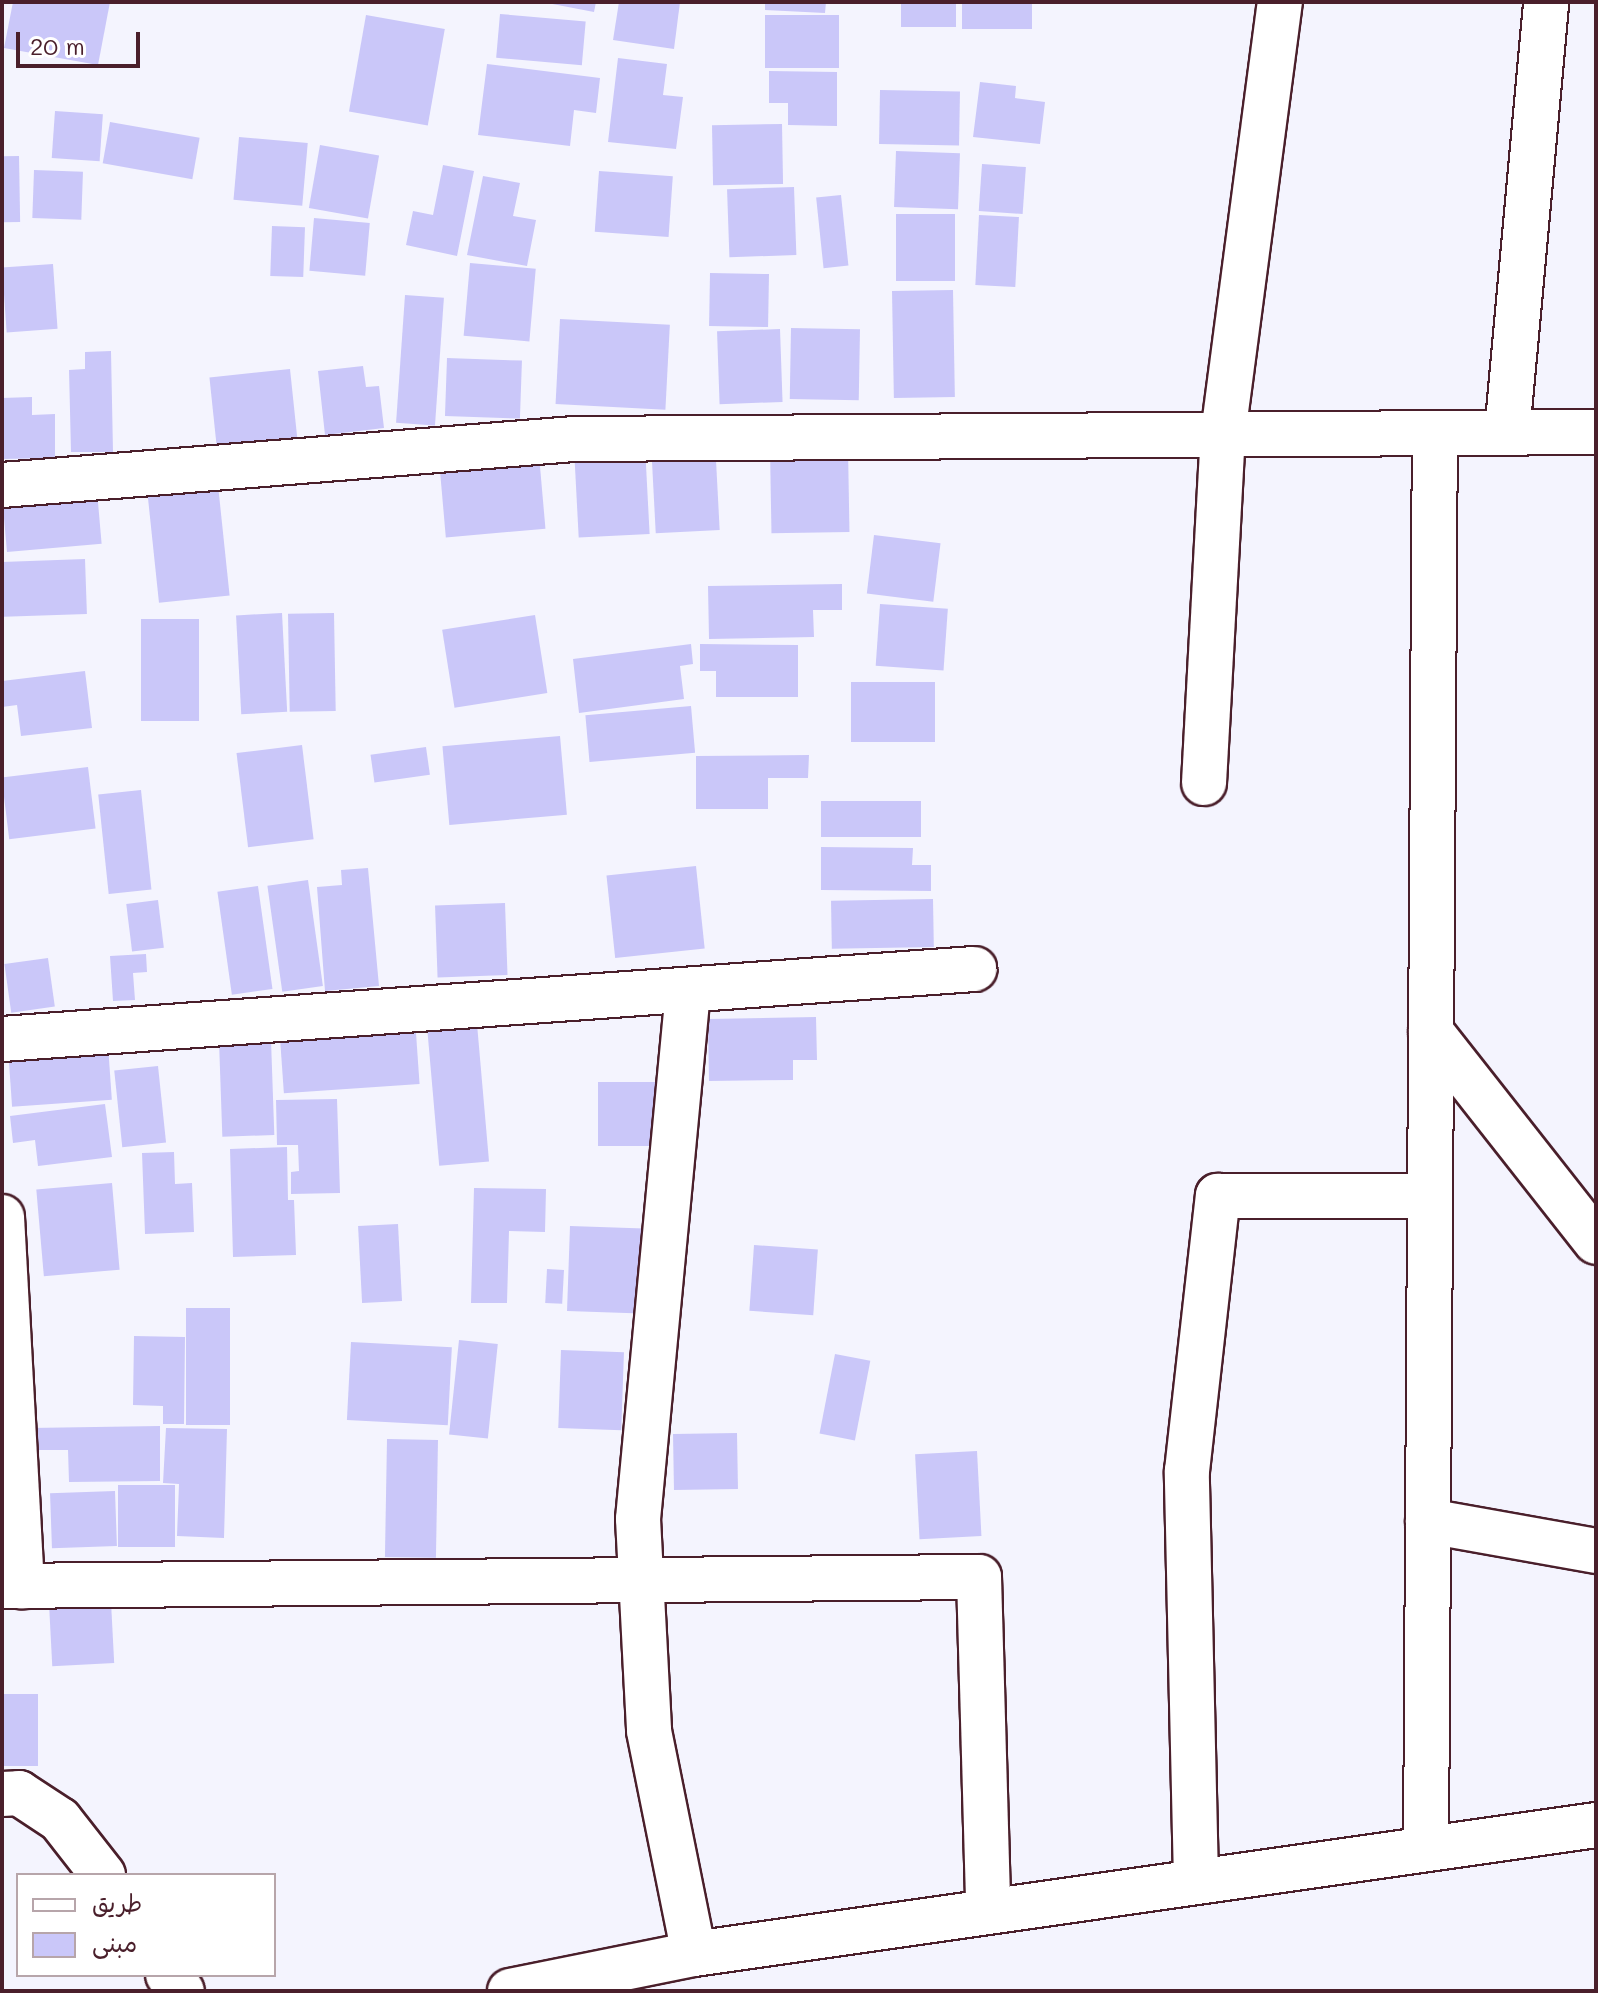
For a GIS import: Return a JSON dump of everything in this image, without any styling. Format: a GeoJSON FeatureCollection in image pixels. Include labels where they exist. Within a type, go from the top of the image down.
{"type":"FeatureCollection","features":[{"type":"Feature","properties":{"kind":"street"},"geometry":{"type":"LineString","coordinates":[[1204,783],[1223,434],[1272,41],[1280,2]]}},
{"type":"Feature","properties":{"kind":"street"},"geometry":{"type":"LineString","coordinates":[[1507,433],[1546,2]]}},
{"type":"Feature","properties":{"kind":"street"},"geometry":{"type":"LineString","coordinates":[[2,485],[574,439],[1596,432]]}},
{"type":"Feature","properties":{"kind":"street"},"geometry":{"type":"LineString","coordinates":[[1426,1848],[1435,433]]}},
{"type":"Feature","properties":{"kind":"street"},"geometry":{"type":"LineString","coordinates":[[2,1039],[974,969]]}},
{"type":"Feature","properties":{"kind":"street"},"geometry":{"type":"LineString","coordinates":[[688,991],[638,1519],[649,1731],[694,1954]]}},
{"type":"Feature","properties":{"kind":"street"},"geometry":{"type":"LineString","coordinates":[[1431,1032],[1596,1242]]}},
{"type":"Feature","properties":{"kind":"street"},"geometry":{"type":"LineString","coordinates":[[1196,1880],[1187,1471],[1218,1196],[1430,1196]]}},
{"type":"Feature","properties":{"kind":"street"},"geometry":{"type":"LineString","coordinates":[[2,1217],[12,1586],[979,1577],[988,1909]]}},
{"type":"Feature","properties":{"kind":"street"},"geometry":{"type":"LineString","coordinates":[[1428,1521],[1596,1551]]}},
{"type":"Feature","properties":{"kind":"street"},"geometry":{"type":"LineString","coordinates":[[2,1794],[19,1793],[60,1820],[101,1873]]}},
{"type":"Feature","properties":{"kind":"street"},"geometry":{"type":"LineString","coordinates":[[510,1991],[694,1954],[988,1909],[1596,1825]]}},
{"type":"Feature","properties":{"kind":"building"},"geometry":{"type":"Polygon","coordinates":[[[13,2],[110,2],[98,65],[4,48],[13,2]]]}},
{"type":"Feature","properties":{"kind":"building"},"geometry":{"type":"Polygon","coordinates":[[[542,2],[596,2],[594,12],[542,2]]]}},
{"type":"Feature","properties":{"kind":"building"},"geometry":{"type":"Polygon","coordinates":[[[619,2],[680,2],[674,49],[613,40],[619,2]]]}},
{"type":"Feature","properties":{"kind":"building"},"geometry":{"type":"Polygon","coordinates":[[[765,2],[826,2],[825,13],[765,10],[765,2]]]}},
{"type":"Feature","properties":{"kind":"building"},"geometry":{"type":"Polygon","coordinates":[[[901,2],[956,2],[956,27],[901,27],[901,2]]]}},
{"type":"Feature","properties":{"kind":"building"},"geometry":{"type":"Polygon","coordinates":[[[962,2],[1032,2],[1032,29],[962,29],[962,2]]]}},
{"type":"Feature","properties":{"kind":"building"},"geometry":{"type":"Polygon","coordinates":[[[500,14],[586,21],[582,65],[496,58],[500,14]]]}},
{"type":"Feature","properties":{"kind":"building"},"geometry":{"type":"Polygon","coordinates":[[[366,15],[445,29],[428,125],[349,112],[366,15]]]}},
{"type":"Feature","properties":{"kind":"building"},"geometry":{"type":"Polygon","coordinates":[[[765,15],[839,15],[839,68],[765,68],[765,15]]]}},
{"type":"Feature","properties":{"kind":"building"},"geometry":{"type":"Polygon","coordinates":[[[618,58],[667,64],[663,95],[683,97],[676,149],[608,142],[618,58]]]}},
{"type":"Feature","properties":{"kind":"building"},"geometry":{"type":"Polygon","coordinates":[[[487,64],[600,78],[596,113],[574,110],[570,146],[478,135],[487,64]]]}},
{"type":"Feature","properties":{"kind":"building"},"geometry":{"type":"Polygon","coordinates":[[[769,71],[837,72],[837,126],[788,125],[788,103],[769,103],[769,71]]]}},
{"type":"Feature","properties":{"kind":"building"},"geometry":{"type":"Polygon","coordinates":[[[980,82],[1016,86],[1015,98],[1045,102],[1040,144],[973,137],[980,82]]]}},
{"type":"Feature","properties":{"kind":"building"},"geometry":{"type":"Polygon","coordinates":[[[880,90],[960,91],[959,145],[879,144],[880,90]]]}},
{"type":"Feature","properties":{"kind":"building"},"geometry":{"type":"Polygon","coordinates":[[[55,111],[103,114],[100,161],[52,158],[55,111]]]}},
{"type":"Feature","properties":{"kind":"building"},"geometry":{"type":"Polygon","coordinates":[[[110,122],[200,138],[192,179],[103,163],[110,122]]]}},
{"type":"Feature","properties":{"kind":"building"},"geometry":{"type":"Polygon","coordinates":[[[782,124],[783,184],[713,185],[712,125],[782,124]]]}},
{"type":"Feature","properties":{"kind":"building"},"geometry":{"type":"Polygon","coordinates":[[[239,137],[308,143],[302,206],[234,200],[239,137]]]}},
{"type":"Feature","properties":{"kind":"building"},"geometry":{"type":"Polygon","coordinates":[[[320,145],[379,155],[368,218],[309,208],[320,145]]]}},
{"type":"Feature","properties":{"kind":"building"},"geometry":{"type":"Polygon","coordinates":[[[896,151],[960,153],[958,209],[894,207],[896,151]]]}},
{"type":"Feature","properties":{"kind":"building"},"geometry":{"type":"Polygon","coordinates":[[[2,156],[19,156],[20,222],[3,222],[2,156]]]}},
{"type":"Feature","properties":{"kind":"building"},"geometry":{"type":"Polygon","coordinates":[[[982,164],[1026,167],[1023,214],[979,211],[982,164]]]}},
{"type":"Feature","properties":{"kind":"building"},"geometry":{"type":"Polygon","coordinates":[[[443,165],[474,171],[457,256],[406,245],[413,211],[433,215],[443,165]]]}},
{"type":"Feature","properties":{"kind":"building"},"geometry":{"type":"Polygon","coordinates":[[[34,170],[83,172],[81,220],[32,218],[34,170]]]}},
{"type":"Feature","properties":{"kind":"building"},"geometry":{"type":"Polygon","coordinates":[[[599,171],[673,176],[669,237],[595,232],[599,171]]]}},
{"type":"Feature","properties":{"kind":"building"},"geometry":{"type":"Polygon","coordinates":[[[483,176],[520,183],[513,216],[536,220],[527,266],[467,255],[483,176]]]}},
{"type":"Feature","properties":{"kind":"building"},"geometry":{"type":"Polygon","coordinates":[[[794,187],[796,255],[729,257],[727,189],[794,187]]]}},
{"type":"Feature","properties":{"kind":"building"},"geometry":{"type":"Polygon","coordinates":[[[841,195],[848,266],[824,268],[816,198],[841,195]]]}},
{"type":"Feature","properties":{"kind":"building"},"geometry":{"type":"Polygon","coordinates":[[[896,214],[955,214],[955,281],[896,281],[896,214]]]}},
{"type":"Feature","properties":{"kind":"building"},"geometry":{"type":"Polygon","coordinates":[[[979,215],[1019,217],[1015,287],[975,285],[979,215]]]}},
{"type":"Feature","properties":{"kind":"building"},"geometry":{"type":"Polygon","coordinates":[[[314,218],[370,223],[365,276],[309,271],[314,218]]]}},
{"type":"Feature","properties":{"kind":"building"},"geometry":{"type":"Polygon","coordinates":[[[272,226],[305,227],[303,277],[270,276],[272,226]]]}},
{"type":"Feature","properties":{"kind":"building"},"geometry":{"type":"Polygon","coordinates":[[[470,263],[536,269],[529,341],[464,336],[470,263]]]}},
{"type":"Feature","properties":{"kind":"building"},"geometry":{"type":"Polygon","coordinates":[[[53,264],[58,329],[7,332],[2,268],[53,264]]]}},
{"type":"Feature","properties":{"kind":"building"},"geometry":{"type":"Polygon","coordinates":[[[710,273],[769,274],[768,327],[709,326],[710,273]]]}},
{"type":"Feature","properties":{"kind":"building"},"geometry":{"type":"Polygon","coordinates":[[[953,290],[955,397],[894,398],[892,291],[953,290]]]}},
{"type":"Feature","properties":{"kind":"building"},"geometry":{"type":"Polygon","coordinates":[[[405,295],[444,298],[435,425],[396,423],[405,295]]]}},
{"type":"Feature","properties":{"kind":"building"},"geometry":{"type":"Polygon","coordinates":[[[560,319],[670,325],[665,410],[556,404],[560,319]]]}},
{"type":"Feature","properties":{"kind":"building"},"geometry":{"type":"Polygon","coordinates":[[[791,328],[860,329],[859,400],[790,399],[791,328]]]}},
{"type":"Feature","properties":{"kind":"building"},"geometry":{"type":"Polygon","coordinates":[[[780,329],[783,402],[720,404],[717,331],[780,329]]]}},
{"type":"Feature","properties":{"kind":"building"},"geometry":{"type":"Polygon","coordinates":[[[111,351],[113,452],[71,452],[69,370],[85,369],[85,352],[111,351]]]}},
{"type":"Feature","properties":{"kind":"building"},"geometry":{"type":"Polygon","coordinates":[[[447,358],[522,361],[520,419],[445,416],[447,358]]]}},
{"type":"Feature","properties":{"kind":"building"},"geometry":{"type":"Polygon","coordinates":[[[363,366],[366,387],[379,386],[384,428],[325,435],[318,371],[363,366]]]}},
{"type":"Feature","properties":{"kind":"building"},"geometry":{"type":"Polygon","coordinates":[[[290,369],[297,438],[217,446],[209,377],[290,369]]]}},
{"type":"Feature","properties":{"kind":"building"},"geometry":{"type":"Polygon","coordinates":[[[32,397],[32,415],[55,414],[55,458],[2,459],[2,398],[32,397]]]}},
{"type":"Feature","properties":{"kind":"building"},"geometry":{"type":"Polygon","coordinates":[[[715,441],[720,530],[656,533],[651,444],[715,441]]]}},
{"type":"Feature","properties":{"kind":"building"},"geometry":{"type":"Polygon","coordinates":[[[645,446],[650,534],[579,538],[574,450],[645,446]]]}},
{"type":"Feature","properties":{"kind":"building"},"geometry":{"type":"Polygon","coordinates":[[[848,448],[849,532],[771,533],[770,449],[848,448]]]}},
{"type":"Feature","properties":{"kind":"building"},"geometry":{"type":"Polygon","coordinates":[[[539,455],[545,529],[446,537],[439,464],[539,455]]]}},
{"type":"Feature","properties":{"kind":"building"},"geometry":{"type":"Polygon","coordinates":[[[218,485],[230,595],[159,603],[147,492],[218,485]]]}},
{"type":"Feature","properties":{"kind":"building"},"geometry":{"type":"Polygon","coordinates":[[[97,491],[102,544],[7,552],[2,499],[97,491]]]}},
{"type":"Feature","properties":{"kind":"building"},"geometry":{"type":"Polygon","coordinates":[[[874,535],[941,543],[933,602],[867,594],[874,535]]]}},
{"type":"Feature","properties":{"kind":"building"},"geometry":{"type":"Polygon","coordinates":[[[85,559],[87,614],[4,617],[2,562],[85,559]]]}},
{"type":"Feature","properties":{"kind":"building"},"geometry":{"type":"Polygon","coordinates":[[[842,584],[842,610],[813,610],[814,637],[709,639],[708,586],[842,584]]]}},
{"type":"Feature","properties":{"kind":"building"},"geometry":{"type":"Polygon","coordinates":[[[880,604],[948,609],[944,671],[876,666],[880,604]]]}},
{"type":"Feature","properties":{"kind":"building"},"geometry":{"type":"Polygon","coordinates":[[[282,613],[287,712],[241,714],[236,615],[282,613]]]}},
{"type":"Feature","properties":{"kind":"building"},"geometry":{"type":"Polygon","coordinates":[[[334,613],[336,711],[290,712],[288,614],[334,613]]]}},
{"type":"Feature","properties":{"kind":"building"},"geometry":{"type":"Polygon","coordinates":[[[535,615],[547,693],[455,708],[442,630],[535,615]]]}},
{"type":"Feature","properties":{"kind":"building"},"geometry":{"type":"Polygon","coordinates":[[[141,619],[199,619],[199,721],[141,721],[141,619]]]}},
{"type":"Feature","properties":{"kind":"building"},"geometry":{"type":"Polygon","coordinates":[[[691,644],[693,664],[680,666],[684,699],[579,713],[573,659],[691,644]]]}},
{"type":"Feature","properties":{"kind":"building"},"geometry":{"type":"Polygon","coordinates":[[[700,644],[798,645],[798,697],[716,697],[716,671],[700,671],[700,644]]]}},
{"type":"Feature","properties":{"kind":"building"},"geometry":{"type":"Polygon","coordinates":[[[85,671],[92,728],[21,736],[17,705],[2,707],[2,681],[85,671]]]}},
{"type":"Feature","properties":{"kind":"building"},"geometry":{"type":"Polygon","coordinates":[[[851,682],[935,682],[935,742],[851,742],[851,682]]]}},
{"type":"Feature","properties":{"kind":"building"},"geometry":{"type":"Polygon","coordinates":[[[691,706],[695,753],[589,762],[585,715],[691,706]]]}},
{"type":"Feature","properties":{"kind":"building"},"geometry":{"type":"Polygon","coordinates":[[[560,736],[567,815],[449,825],[442,746],[560,736]]]}},
{"type":"Feature","properties":{"kind":"building"},"geometry":{"type":"Polygon","coordinates":[[[302,745],[314,839],[248,847],[236,753],[302,745]]]}},
{"type":"Feature","properties":{"kind":"building"},"geometry":{"type":"Polygon","coordinates":[[[426,747],[430,775],[374,783],[371,755],[426,747]]]}},
{"type":"Feature","properties":{"kind":"building"},"geometry":{"type":"Polygon","coordinates":[[[809,755],[808,778],[768,778],[768,809],[696,809],[696,756],[809,755]]]}},
{"type":"Feature","properties":{"kind":"building"},"geometry":{"type":"Polygon","coordinates":[[[88,767],[96,829],[9,839],[2,778],[88,767]]]}},
{"type":"Feature","properties":{"kind":"building"},"geometry":{"type":"Polygon","coordinates":[[[141,790],[151,889],[109,894],[98,794],[141,790]]]}},
{"type":"Feature","properties":{"kind":"building"},"geometry":{"type":"Polygon","coordinates":[[[821,801],[921,801],[921,837],[821,837],[821,801]]]}},
{"type":"Feature","properties":{"kind":"building"},"geometry":{"type":"Polygon","coordinates":[[[821,847],[913,848],[912,865],[931,865],[931,891],[821,890],[821,847]]]}},
{"type":"Feature","properties":{"kind":"building"},"geometry":{"type":"Polygon","coordinates":[[[696,866],[705,949],[615,958],[606,875],[696,866]]]}},
{"type":"Feature","properties":{"kind":"building"},"geometry":{"type":"Polygon","coordinates":[[[368,868],[379,986],[325,991],[317,887],[342,885],[341,870],[368,868]]]}},
{"type":"Feature","properties":{"kind":"building"},"geometry":{"type":"Polygon","coordinates":[[[308,880],[323,986],[282,992],[267,886],[308,880]]]}},
{"type":"Feature","properties":{"kind":"building"},"geometry":{"type":"Polygon","coordinates":[[[258,886],[272,989],[232,995],[217,892],[258,886]]]}},
{"type":"Feature","properties":{"kind":"building"},"geometry":{"type":"Polygon","coordinates":[[[933,899],[934,947],[832,949],[831,901],[933,899]]]}},
{"type":"Feature","properties":{"kind":"building"},"geometry":{"type":"Polygon","coordinates":[[[158,900],[164,948],[132,952],[126,904],[158,900]]]}},
{"type":"Feature","properties":{"kind":"building"},"geometry":{"type":"Polygon","coordinates":[[[505,903],[508,975],[438,977],[435,905],[505,903]]]}},
{"type":"Feature","properties":{"kind":"building"},"geometry":{"type":"Polygon","coordinates":[[[146,954],[147,972],[133,973],[135,1000],[113,1001],[110,956],[146,954]]]}},
{"type":"Feature","properties":{"kind":"building"},"geometry":{"type":"Polygon","coordinates":[[[48,958],[55,1007],[11,1013],[4,964],[48,958]]]}},
{"type":"Feature","properties":{"kind":"building"},"geometry":{"type":"Polygon","coordinates":[[[816,1017],[817,1060],[793,1060],[793,1080],[709,1081],[708,1019],[816,1017]]]}},
{"type":"Feature","properties":{"kind":"building"},"geometry":{"type":"Polygon","coordinates":[[[477,1024],[489,1161],[439,1166],[427,1028],[477,1024]]]}},
{"type":"Feature","properties":{"kind":"building"},"geometry":{"type":"Polygon","coordinates":[[[416,1033],[420,1084],[284,1093],[280,1042],[416,1033]]]}},
{"type":"Feature","properties":{"kind":"building"},"geometry":{"type":"Polygon","coordinates":[[[271,1040],[274,1135],[222,1137],[219,1042],[271,1040]]]}},
{"type":"Feature","properties":{"kind":"building"},"geometry":{"type":"Polygon","coordinates":[[[108,1045],[112,1100],[12,1107],[8,1052],[108,1045]]]}},
{"type":"Feature","properties":{"kind":"building"},"geometry":{"type":"Polygon","coordinates":[[[158,1066],[166,1143],[122,1147],[114,1071],[158,1066]]]}},
{"type":"Feature","properties":{"kind":"building"},"geometry":{"type":"Polygon","coordinates":[[[598,1082],[661,1082],[661,1146],[598,1146],[598,1082]]]}},
{"type":"Feature","properties":{"kind":"building"},"geometry":{"type":"Polygon","coordinates":[[[337,1099],[340,1193],[291,1194],[291,1172],[299,1171],[298,1145],[277,1145],[276,1100],[337,1099]]]}},
{"type":"Feature","properties":{"kind":"building"},"geometry":{"type":"Polygon","coordinates":[[[105,1104],[112,1157],[38,1166],[35,1140],[13,1143],[10,1116],[105,1104]]]}},
{"type":"Feature","properties":{"kind":"building"},"geometry":{"type":"Polygon","coordinates":[[[287,1147],[288,1200],[294,1200],[296,1255],[233,1257],[230,1149],[287,1147]]]}},
{"type":"Feature","properties":{"kind":"building"},"geometry":{"type":"Polygon","coordinates":[[[174,1152],[175,1184],[192,1183],[194,1232],[145,1234],[142,1153],[174,1152]]]}},
{"type":"Feature","properties":{"kind":"building"},"geometry":{"type":"Polygon","coordinates":[[[112,1183],[120,1270],[44,1276],[36,1190],[112,1183]]]}},
{"type":"Feature","properties":{"kind":"building"},"geometry":{"type":"Polygon","coordinates":[[[474,1188],[546,1189],[545,1232],[509,1231],[507,1303],[471,1303],[474,1188]]]}},
{"type":"Feature","properties":{"kind":"building"},"geometry":{"type":"Polygon","coordinates":[[[398,1224],[402,1301],[362,1303],[358,1226],[398,1224]]]}},
{"type":"Feature","properties":{"kind":"building"},"geometry":{"type":"Polygon","coordinates":[[[570,1226],[644,1229],[641,1314],[567,1311],[570,1226]]]}},
{"type":"Feature","properties":{"kind":"building"},"geometry":{"type":"Polygon","coordinates":[[[754,1245],[818,1249],[813,1315],[749,1311],[754,1245]]]}},
{"type":"Feature","properties":{"kind":"building"},"geometry":{"type":"Polygon","coordinates":[[[547,1269],[564,1270],[562,1304],[545,1303],[547,1269]]]}},
{"type":"Feature","properties":{"kind":"building"},"geometry":{"type":"Polygon","coordinates":[[[186,1308],[230,1308],[230,1425],[186,1425],[186,1308]]]}},
{"type":"Feature","properties":{"kind":"building"},"geometry":{"type":"Polygon","coordinates":[[[134,1336],[185,1337],[184,1424],[163,1424],[163,1406],[133,1405],[134,1336]]]}},
{"type":"Feature","properties":{"kind":"building"},"geometry":{"type":"Polygon","coordinates":[[[459,1340],[498,1344],[488,1439],[449,1434],[459,1340]]]}},
{"type":"Feature","properties":{"kind":"building"},"geometry":{"type":"Polygon","coordinates":[[[351,1342],[452,1347],[448,1425],[347,1420],[351,1342]]]}},
{"type":"Feature","properties":{"kind":"building"},"geometry":{"type":"Polygon","coordinates":[[[561,1350],[624,1352],[621,1430],[558,1428],[561,1350]]]}},
{"type":"Feature","properties":{"kind":"building"},"geometry":{"type":"Polygon","coordinates":[[[835,1354],[870,1361],[855,1440],[820,1434],[835,1354]]]}},
{"type":"Feature","properties":{"kind":"building"},"geometry":{"type":"Polygon","coordinates":[[[160,1426],[160,1481],[69,1482],[68,1450],[30,1450],[30,1428],[160,1426]]]}},
{"type":"Feature","properties":{"kind":"building"},"geometry":{"type":"Polygon","coordinates":[[[166,1428],[227,1429],[224,1538],[177,1536],[179,1484],[163,1483],[166,1428]]]}},
{"type":"Feature","properties":{"kind":"building"},"geometry":{"type":"Polygon","coordinates":[[[737,1433],[738,1489],[674,1490],[673,1434],[737,1433]]]}},
{"type":"Feature","properties":{"kind":"building"},"geometry":{"type":"Polygon","coordinates":[[[387,1439],[438,1440],[436,1558],[385,1557],[387,1439]]]}},
{"type":"Feature","properties":{"kind":"building"},"geometry":{"type":"Polygon","coordinates":[[[977,1451],[981,1536],[920,1539],[915,1454],[977,1451]]]}},
{"type":"Feature","properties":{"kind":"building"},"geometry":{"type":"Polygon","coordinates":[[[118,1485],[175,1485],[175,1547],[118,1547],[118,1485]]]}},
{"type":"Feature","properties":{"kind":"building"},"geometry":{"type":"Polygon","coordinates":[[[115,1491],[117,1546],[52,1548],[50,1493],[115,1491]]]}},
{"type":"Feature","properties":{"kind":"building"},"geometry":{"type":"Polygon","coordinates":[[[111,1602],[114,1663],[52,1666],[49,1605],[111,1602]]]}},
{"type":"Feature","properties":{"kind":"building"},"geometry":{"type":"Polygon","coordinates":[[[2,1694],[38,1694],[38,1766],[2,1766],[2,1694]]]}}]}
